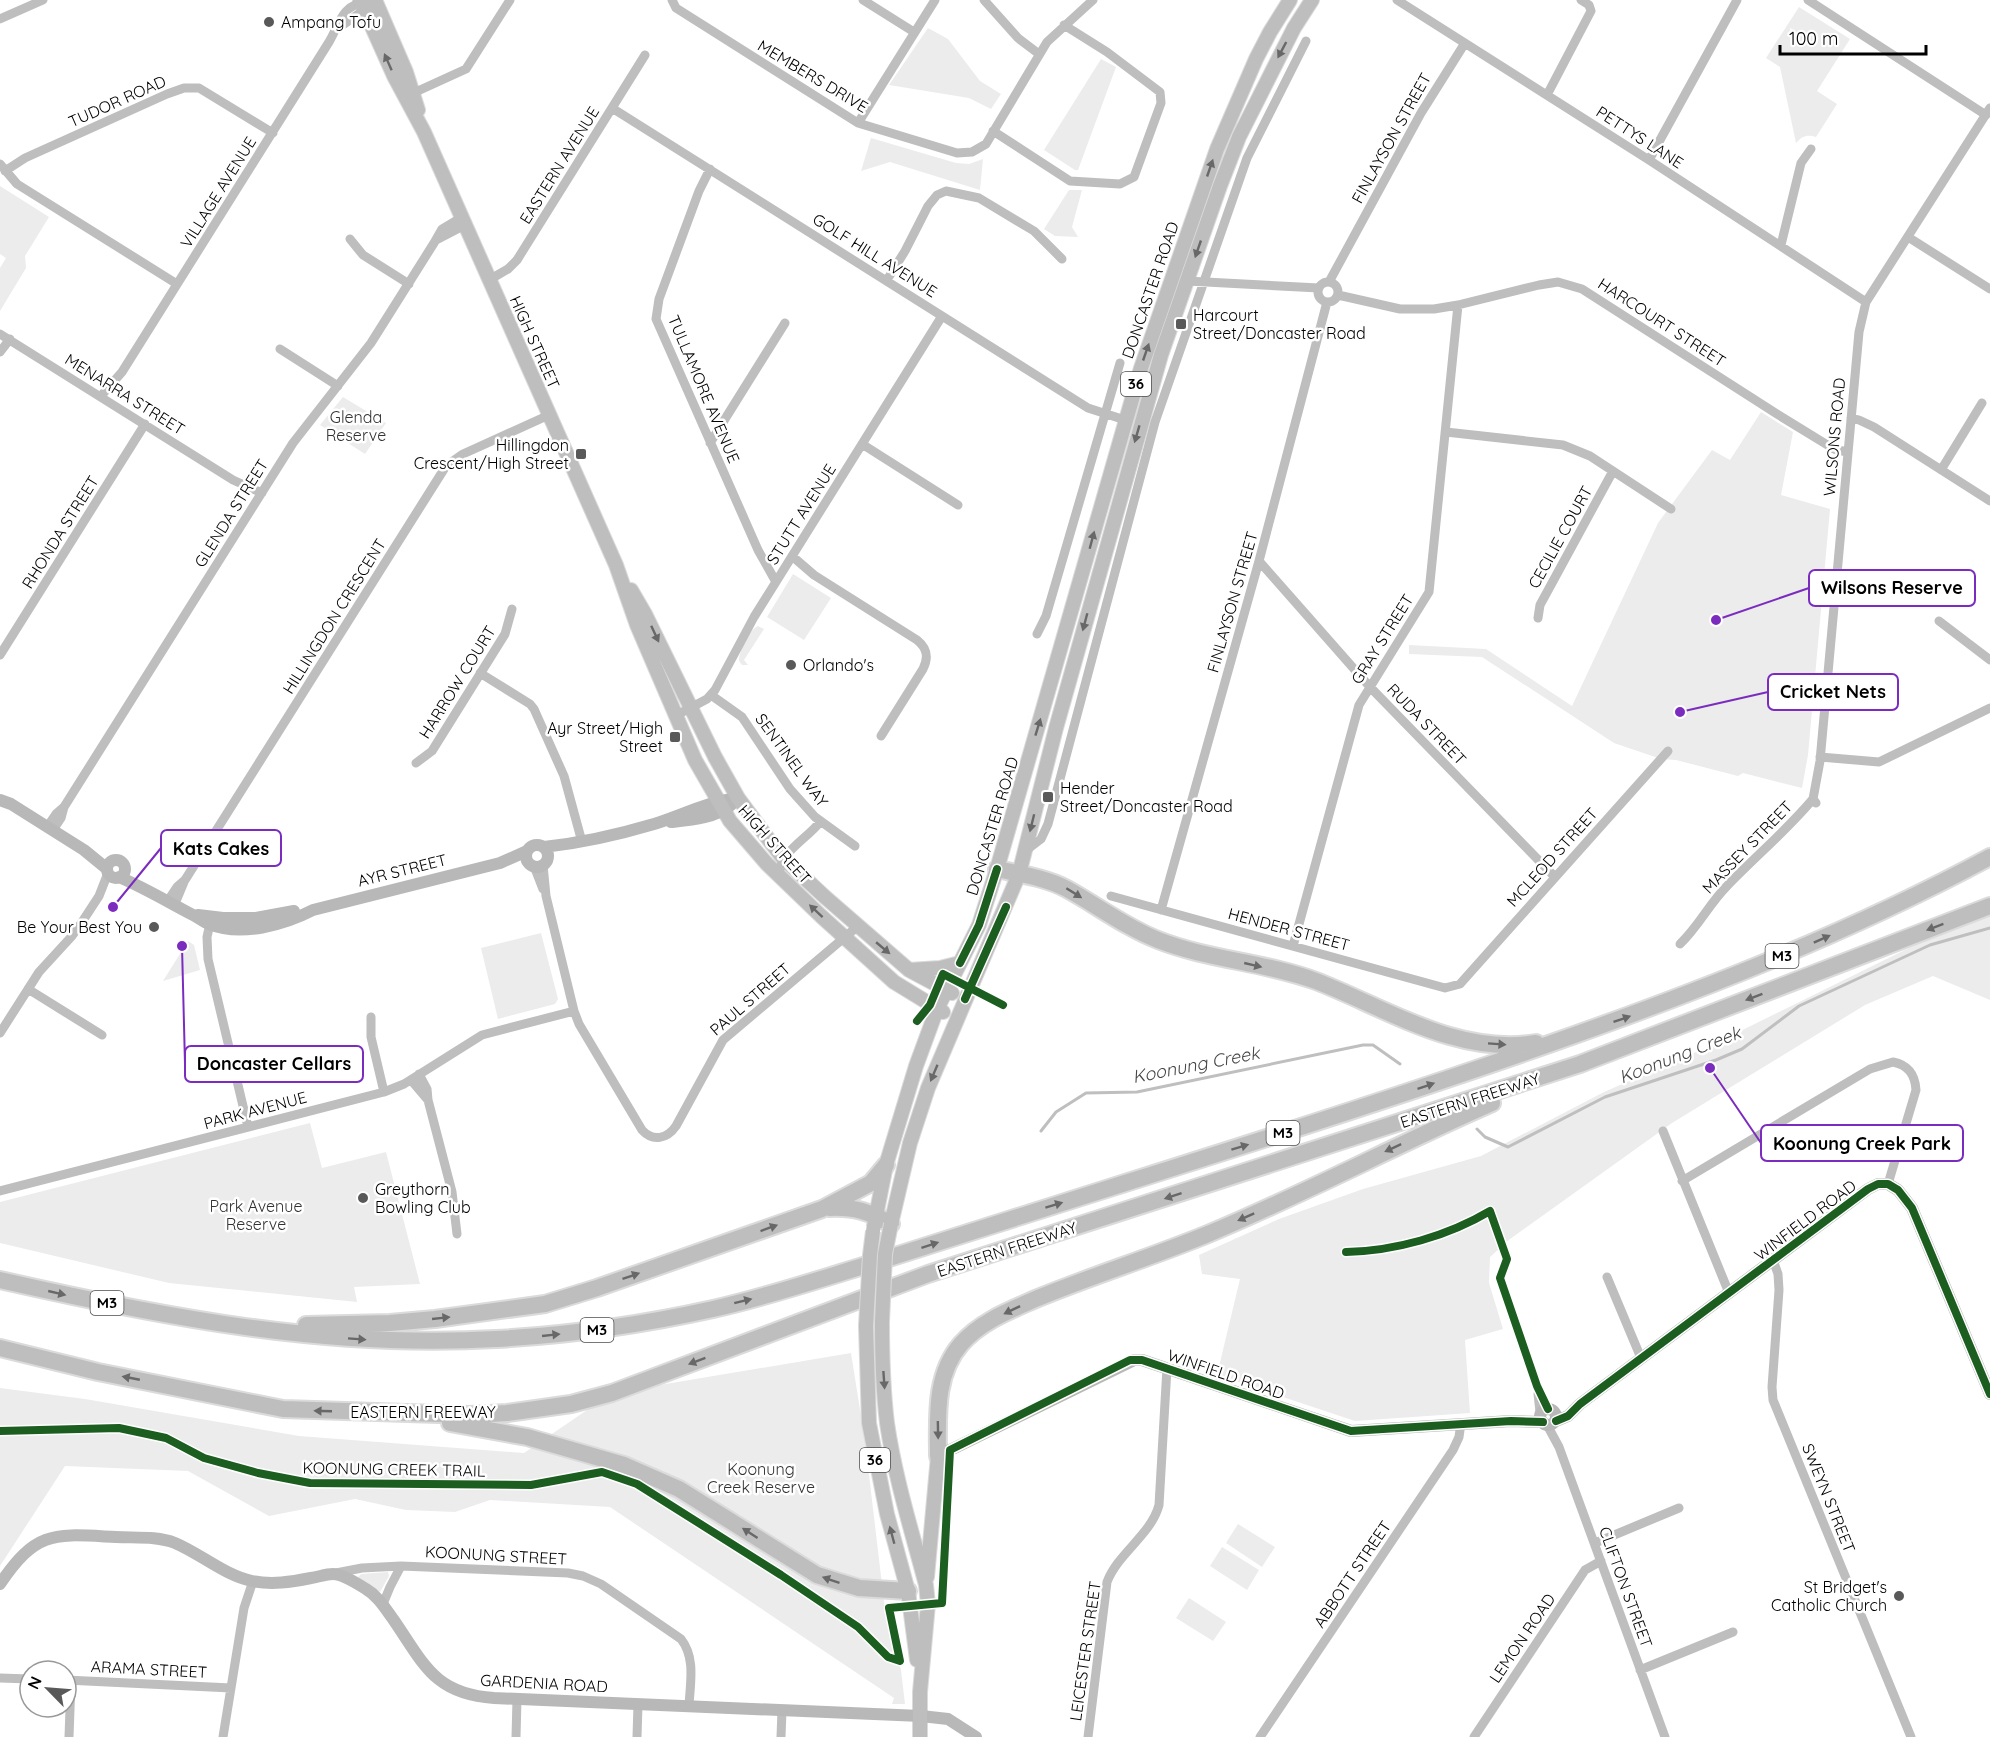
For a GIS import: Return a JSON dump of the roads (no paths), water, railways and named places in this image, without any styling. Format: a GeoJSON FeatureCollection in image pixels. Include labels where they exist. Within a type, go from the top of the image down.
{"type":"FeatureCollection","features":[{"type":"Feature","properties":{"kind":"highway","name":"EASTERN FREEWAY"},"geometry":{"type":"LineString","coordinates":[[0,1280],[215,1323],[356,1339],[490,1340],[585,1331],[713,1309],[848,1271],[1314,1124],[1663,1004],[1816,942],[1921,894],[1990,857]]}},
{"type":"Feature","properties":{"kind":"highway"},"geometry":{"type":"LineString","coordinates":[[998,869],[1067,888],[1115,919],[1158,940],[1184,949],[1314,981],[1436,1032],[1483,1043],[1507,1045],[1566,1038]]}},
{"type":"Feature","properties":{"kind":"highway","name":"EASTERN FREEWAY"},"geometry":{"type":"LineString","coordinates":[[0,1348],[98,1371],[283,1409],[470,1415],[507,1413],[571,1404],[612,1393],[928,1274],[1580,1064],[1990,906]]}},
{"type":"Feature","properties":{"kind":"highway","name":"36"},"geometry":{"type":"LineString","coordinates":[[938,1456],[938,1400],[948,1364],[970,1335],[989,1321],[1066,1287],[1207,1235],[1300,1194],[1453,1120],[1580,1064]]}},
{"type":"Feature","properties":{"kind":"highway"},"geometry":{"type":"LineString","coordinates":[[215,1323],[308,1325],[390,1323],[467,1316],[545,1304],[822,1209],[871,1183],[886,1166]]}},
{"type":"Feature","properties":{"kind":"highway"},"geometry":{"type":"LineString","coordinates":[[822,1209],[850,1207],[880,1224]]}},
{"type":"Feature","properties":{"kind":"highway"},"geometry":{"type":"LineString","coordinates":[[402,1414],[527,1437],[624,1465],[661,1480],[708,1506],[817,1575],[859,1588],[908,1591]]}},
{"type":"Feature","properties":{"kind":"main road"},"geometry":{"type":"LineString","coordinates":[[1270,32],[1278,0]]}},
{"type":"Feature","properties":{"kind":"main road","name":"DONCASTER ROAD"},"geometry":{"type":"LineString","coordinates":[[920,1737],[921,1680],[928,1604],[926,1585],[887,1424],[882,1352],[885,1254],[880,1224],[886,1166],[907,1094],[937,1009],[979,925],[998,869],[1074,607],[1125,420],[1217,149],[1270,32],[1290,0]]}},
{"type":"Feature","properties":{"kind":"main road","name":"DONCASTER ROAD"},"geometry":{"type":"LineString","coordinates":[[921,1680],[908,1591],[887,1514],[868,1423],[866,1326],[870,1255],[928,1088],[1019,874],[1146,404],[1186,281],[1239,136],[1294,28],[1312,0]]}},
{"type":"Feature","properties":{"kind":"main road","name":"HIGH STREET"},"geometry":{"type":"LineString","coordinates":[[368,2],[616,565],[637,625],[675,716],[695,760],[721,806],[744,838],[779,876],[845,938],[894,982],[956,1018]]}},
{"type":"Feature","properties":{"kind":"main road","name":"HIGH STREET"},"geometry":{"type":"LineString","coordinates":[[616,565],[645,614],[690,709],[738,798],[783,858],[909,970],[964,999]]}},
{"type":"Feature","properties":{"kind":"main road"},"geometry":{"type":"LineString","coordinates":[[1009,828],[1018,828],[1029,790],[1046,768]]}},
{"type":"Feature","properties":{"kind":"main road"},"geometry":{"type":"LineString","coordinates":[[909,970],[940,968],[960,963]]}},
{"type":"Feature","properties":{"kind":"main road"},"geometry":{"type":"LineString","coordinates":[[913,994],[923,1011],[927,1036]]}},
{"type":"Feature","properties":{"kind":"main road","name":"DONCASTER ROAD"},"geometry":{"type":"LineString","coordinates":[[926,1585],[938,1456]]}},
{"type":"Feature","properties":{"kind":"main road"},"geometry":{"type":"LineString","coordinates":[[908,1591],[926,1585]]}},
{"type":"Feature","properties":{"kind":"street"},"geometry":{"type":"LineString","coordinates":[[0,19],[43,0]]}},
{"type":"Feature","properties":{"kind":"street"},"geometry":{"type":"LineString","coordinates":[[409,95],[466,69],[510,0]]}},
{"type":"Feature","properties":{"kind":"street","name":"MEMBERS DRIVE"},"geometry":{"type":"LineString","coordinates":[[672,0],[676,8],[858,123],[957,153],[972,152],[986,144],[1047,42],[1092,0]]}},
{"type":"Feature","properties":{"kind":"street"},"geometry":{"type":"LineString","coordinates":[[862,0],[914,32]]}},
{"type":"Feature","properties":{"kind":"street"},"geometry":{"type":"LineString","coordinates":[[858,123],[935,0]]}},
{"type":"Feature","properties":{"kind":"street"},"geometry":{"type":"LineString","coordinates":[[984,0],[1018,38],[1040,54]]}},
{"type":"Feature","properties":{"kind":"street","name":"PETTYS LANE"},"geometry":{"type":"LineString","coordinates":[[1397,0],[1649,160],[1866,302]]}},
{"type":"Feature","properties":{"kind":"street"},"geometry":{"type":"LineString","coordinates":[[1547,95],[1591,11],[1589,5],[1581,0]]}},
{"type":"Feature","properties":{"kind":"street"},"geometry":{"type":"LineString","coordinates":[[1649,160],[1737,0]]}},
{"type":"Feature","properties":{"kind":"street"},"geometry":{"type":"LineString","coordinates":[[1808,0],[1988,112]]}},
{"type":"Feature","properties":{"kind":"street","name":"VILLAGE AVENUE"},"geometry":{"type":"LineString","coordinates":[[105,399],[337,28],[368,2]]}},
{"type":"Feature","properties":{"kind":"street"},"geometry":{"type":"LineString","coordinates":[[993,131],[1070,181],[1120,184],[1134,177],[1161,103],[1160,93],[1107,52],[1064,25]]}},
{"type":"Feature","properties":{"kind":"street"},"geometry":{"type":"LineString","coordinates":[[1024,852],[1041,839],[1048,824],[1155,422],[1203,282],[1247,158],[1306,41]]}},
{"type":"Feature","properties":{"kind":"street","name":"FINLAYSON STREET"},"geometry":{"type":"LineString","coordinates":[[1329,282],[1421,113],[1465,43]]}},
{"type":"Feature","properties":{"kind":"street","name":"EASTERN AVENUE"},"geometry":{"type":"LineString","coordinates":[[489,280],[518,260],[645,56]]}},
{"type":"Feature","properties":{"kind":"street","name":"TUDOR ROAD"},"geometry":{"type":"LineString","coordinates":[[2,167],[167,94],[190,87],[204,90],[273,133]]}},
{"type":"Feature","properties":{"kind":"street","name":"GOLF HILL AVENUE"},"geometry":{"type":"LineString","coordinates":[[612,108],[1088,408],[1125,420]]}},
{"type":"Feature","properties":{"kind":"street","name":"WILSONS ROAD"},"geometry":{"type":"LineString","coordinates":[[1815,801],[1859,332],[1866,302],[1988,112]]}},
{"type":"Feature","properties":{"kind":"street"},"geometry":{"type":"LineString","coordinates":[[1780,245],[1800,163],[1810,149]]}},
{"type":"Feature","properties":{"kind":"street"},"geometry":{"type":"LineString","coordinates":[[2,167],[11,179],[27,190],[177,284]]}},
{"type":"Feature","properties":{"kind":"street","name":"TULLAMORE AVENUE"},"geometry":{"type":"LineString","coordinates":[[710,169],[699,191],[656,312],[659,327],[710,443],[764,562],[776,582]]}},
{"type":"Feature","properties":{"kind":"street"},"geometry":{"type":"LineString","coordinates":[[886,280],[905,251],[928,206],[937,195],[946,191],[979,198],[1034,231],[1062,259]]}},
{"type":"Feature","properties":{"kind":"street","name":"GLENDA STREET"},"geometry":{"type":"LineString","coordinates":[[50,829],[61,818],[64,807],[293,443],[371,343],[434,243],[463,221]]}},
{"type":"Feature","properties":{"kind":"street"},"geometry":{"type":"LineString","coordinates":[[1908,237],[1990,289]]}},
{"type":"Feature","properties":{"kind":"street"},"geometry":{"type":"LineString","coordinates":[[350,239],[363,255],[409,284]]}},
{"type":"Feature","properties":{"kind":"street"},"geometry":{"type":"LineString","coordinates":[[1186,281],[1319,288],[1329,282],[1337,287],[1338,295],[1335,300],[1327,302],[1320,297],[1319,288]]}},
{"type":"Feature","properties":{"kind":"street","name":"HARCOURT STREET"},"geometry":{"type":"LineString","coordinates":[[1338,295],[1400,309],[1434,309],[1558,282],[1582,289],[1777,414],[1834,449],[1847,452]]}},
{"type":"Feature","properties":{"kind":"street","name":"FINLAYSON STREET"},"geometry":{"type":"LineString","coordinates":[[1161,910],[1259,561],[1327,302]]}},
{"type":"Feature","properties":{"kind":"street","name":"GRAY STREET"},"geometry":{"type":"LineString","coordinates":[[1293,946],[1359,705],[1429,592],[1458,305]]}},
{"type":"Feature","properties":{"kind":"street","name":"STUTT AVENUE"},"geometry":{"type":"LineString","coordinates":[[675,716],[711,695],[749,626],[942,316]]}},
{"type":"Feature","properties":{"kind":"street"},"geometry":{"type":"LineString","coordinates":[[710,443],[785,323]]}},
{"type":"Feature","properties":{"kind":"street"},"geometry":{"type":"LineString","coordinates":[[0,352],[3,337]]}},
{"type":"Feature","properties":{"kind":"street","name":"MENARRA STREET"},"geometry":{"type":"LineString","coordinates":[[3,337],[146,424],[259,497]]}},
{"type":"Feature","properties":{"kind":"street"},"geometry":{"type":"LineString","coordinates":[[280,349],[338,386]]}},
{"type":"Feature","properties":{"kind":"street","name":"DONCASTER ROAD"},"geometry":{"type":"LineString","coordinates":[[1037,634],[1046,616],[1120,363]]}},
{"type":"Feature","properties":{"kind":"street"},"geometry":{"type":"LineString","coordinates":[[1941,470],[1982,403]]}},
{"type":"Feature","properties":{"kind":"street","name":"HILLINGDON CRESCENT"},"geometry":{"type":"LineString","coordinates":[[171,904],[446,466],[463,454],[549,415]]}},
{"type":"Feature","properties":{"kind":"street"},"geometry":{"type":"LineString","coordinates":[[1851,418],[1865,422],[1990,501]]}},
{"type":"Feature","properties":{"kind":"street","name":"RHONDA STREET"},"geometry":{"type":"LineString","coordinates":[[0,655],[146,424]]}},
{"type":"Feature","properties":{"kind":"street"},"geometry":{"type":"LineString","coordinates":[[1446,432],[1563,445],[1590,456],[1671,509]]}},
{"type":"Feature","properties":{"kind":"street"},"geometry":{"type":"LineString","coordinates":[[862,444],[958,505]]}},
{"type":"Feature","properties":{"kind":"street","name":"CECILIE COURT"},"geometry":{"type":"LineString","coordinates":[[1538,618],[1540,604],[1613,471]]}},
{"type":"Feature","properties":{"kind":"street"},"geometry":{"type":"LineString","coordinates":[[790,560],[917,640],[926,651],[927,659],[923,669],[881,736]]}},
{"type":"Feature","properties":{"kind":"street","name":"RUDA STREET"},"geometry":{"type":"LineString","coordinates":[[1259,561],[1370,687],[1554,876]]}},
{"type":"Feature","properties":{"kind":"street","name":"HARROW COURT"},"geometry":{"type":"LineString","coordinates":[[416,763],[432,751],[505,634],[512,609]]}},
{"type":"Feature","properties":{"kind":"street"},"geometry":{"type":"LineString","coordinates":[[1939,621],[1990,660]]}},
{"type":"Feature","properties":{"kind":"street"},"geometry":{"type":"LineString","coordinates":[[480,673],[530,704],[534,709],[564,776],[582,842]]}},
{"type":"Feature","properties":{"kind":"street","name":"SENTINEL WAY"},"geometry":{"type":"LineString","coordinates":[[711,695],[742,717],[790,789],[820,822],[855,846]]}},
{"type":"Feature","properties":{"kind":"street"},"geometry":{"type":"LineString","coordinates":[[1820,757],[1879,762],[1990,708]]}},
{"type":"Feature","properties":{"kind":"street","name":"MCLEOD STREET"},"geometry":{"type":"LineString","coordinates":[[1460,984],[1668,751]]}},
{"type":"Feature","properties":{"kind":"street","name":"AYR STREET"},"geometry":{"type":"LineString","coordinates":[[0,792],[6,802],[114,871],[193,915],[234,928],[257,928],[301,916],[313,910],[500,863],[537,858],[582,842],[721,806],[738,798]]}},
{"type":"Feature","properties":{"kind":"street","name":"MASSEY STREET"},"geometry":{"type":"LineString","coordinates":[[1680,944],[1695,930],[1707,909],[1727,886],[1815,801]]}},
{"type":"Feature","properties":{"kind":"street","name":"SENTINEL WAY"},"geometry":{"type":"LineString","coordinates":[[783,858],[820,822]]}},
{"type":"Feature","properties":{"kind":"street"},"geometry":{"type":"LineString","coordinates":[[537,858],[574,1011]]}},
{"type":"Feature","properties":{"kind":"street"},"geometry":{"type":"LineString","coordinates":[[779,876],[779,867],[783,858]]}},
{"type":"Feature","properties":{"kind":"street"},"geometry":{"type":"LineString","coordinates":[[0,1033],[39,972],[72,936],[114,871]]}},
{"type":"Feature","properties":{"kind":"street","name":"HENDER STREET"},"geometry":{"type":"LineString","coordinates":[[1111,896],[1445,988],[1460,984]]}},
{"type":"Feature","properties":{"kind":"street"},"geometry":{"type":"LineString","coordinates":[[211,921],[207,937],[208,958],[248,1127]]}},
{"type":"Feature","properties":{"kind":"street","name":"PAUL STREET"},"geometry":{"type":"LineString","coordinates":[[574,1011],[586,1036],[642,1130],[652,1137],[660,1138],[669,1134],[676,1126],[723,1040],[858,926]]}},
{"type":"Feature","properties":{"kind":"street"},"geometry":{"type":"LineString","coordinates":[[28,989],[102,1035]]}},
{"type":"Feature","properties":{"kind":"street","name":"PARK AVENUE"},"geometry":{"type":"LineString","coordinates":[[0,1191],[384,1092],[415,1077],[482,1035],[574,1011]]}},
{"type":"Feature","properties":{"kind":"street"},"geometry":{"type":"LineString","coordinates":[[371,1017],[371,1037],[384,1092]]}},
{"type":"Feature","properties":{"kind":"street"},"geometry":{"type":"LineString","coordinates":[[1682,1181],[1870,1069],[1893,1062],[1905,1066],[1916,1083],[1916,1090],[1888,1184],[1903,1195],[1917,1217],[1990,1394]]}},
{"type":"Feature","properties":{"kind":"street"},"geometry":{"type":"LineString","coordinates":[[415,1077],[428,1100],[452,1192],[457,1234]]}},
{"type":"Feature","properties":{"kind":"street"},"geometry":{"type":"LineString","coordinates":[[1663,1131],[1729,1293]]}},
{"type":"Feature","properties":{"kind":"street","name":"WINFIELD ROAD"},"geometry":{"type":"LineString","coordinates":[[938,1456],[1130,1360],[1142,1360],[1167,1368],[1351,1431],[1548,1417],[1580,1404],[1868,1189],[1878,1184],[1888,1184]]}},
{"type":"Feature","properties":{"kind":"street","name":"SWEYN STREET"},"geometry":{"type":"LineString","coordinates":[[1773,1260],[1778,1274],[1779,1290],[1773,1400],[1911,1737]]}},
{"type":"Feature","properties":{"kind":"street"},"geometry":{"type":"LineString","coordinates":[[1607,1277],[1641,1358]]}},
{"type":"Feature","properties":{"kind":"street","name":"CLIFTON STREET"},"geometry":{"type":"LineString","coordinates":[[1500,1278],[1548,1417],[1665,1737]]}},
{"type":"Feature","properties":{"kind":"street","name":"LEICESTER STREET"},"geometry":{"type":"LineString","coordinates":[[1088,1737],[1107,1582],[1112,1570],[1152,1520],[1159,1505],[1167,1368]]}},
{"type":"Feature","properties":{"kind":"street","name":"ABBOTT STREET"},"geometry":{"type":"LineString","coordinates":[[1260,1737],[1453,1450],[1459,1437],[1461,1424]]}},
{"type":"Feature","properties":{"kind":"street"},"geometry":{"type":"LineString","coordinates":[[1594,1543],[1680,1508]]}},
{"type":"Feature","properties":{"kind":"street"},"geometry":{"type":"LineString","coordinates":[[0,1584],[19,1557],[35,1545],[58,1536],[154,1538],[175,1544],[234,1575],[253,1581],[279,1583],[334,1574]]}},
{"type":"Feature","properties":{"kind":"street","name":"LEMON ROAD"},"geometry":{"type":"LineString","coordinates":[[1474,1737],[1585,1570],[1601,1562]]}},
{"type":"Feature","properties":{"kind":"street","name":"KOONUNG STREET"},"geometry":{"type":"LineString","coordinates":[[383,1605],[401,1566]]}},
{"type":"Feature","properties":{"kind":"street","name":"KOONUNG STREET"},"geometry":{"type":"LineString","coordinates":[[334,1574],[362,1568],[401,1566],[568,1573],[592,1579],[675,1634],[686,1644],[691,1657],[689,1706]]}},
{"type":"Feature","properties":{"kind":"street","name":"GARDENIA ROAD"},"geometry":{"type":"LineString","coordinates":[[334,1574],[367,1589],[383,1605],[425,1666],[441,1683],[464,1694],[517,1699],[921,1716],[948,1719],[976,1737]]}},
{"type":"Feature","properties":{"kind":"street"},"geometry":{"type":"LineString","coordinates":[[223,1737],[244,1608],[253,1581]]}},
{"type":"Feature","properties":{"kind":"street"},"geometry":{"type":"LineString","coordinates":[[1640,1670],[1733,1632]]}},
{"type":"Feature","properties":{"kind":"street"},"geometry":{"type":"LineString","coordinates":[[0,1678],[18,1679]]}},
{"type":"Feature","properties":{"kind":"street","name":"ARAMA STREET"},"geometry":{"type":"LineString","coordinates":[[78,1680],[231,1688]]}},
{"type":"Feature","properties":{"kind":"street"},"geometry":{"type":"LineString","coordinates":[[516,1737],[517,1699]]}},
{"type":"Feature","properties":{"kind":"street"},"geometry":{"type":"LineString","coordinates":[[637,1737],[638,1704]]}},
{"type":"Feature","properties":{"kind":"street"},"geometry":{"type":"LineString","coordinates":[[781,1737],[782,1710]]}},
{"type":"Feature","properties":{"kind":"street"},"geometry":{"type":"LineString","coordinates":[[69,1719],[69,1737]]}},
{"type":"Feature","properties":{"kind":"waterway","name":"Koonung Creek"},"geometry":{"type":"LineString","coordinates":[[1477,1129],[1485,1137],[1508,1147],[1605,1097],[1742,1049],[1799,1006],[1930,945],[1990,928]]}},
{"type":"Feature","properties":{"kind":"waterway","name":"Koonung Creek"},"geometry":{"type":"LineString","coordinates":[[1041,1131],[1056,1112],[1086,1093],[1137,1092],[1363,1045],[1373,1045],[1400,1064]]}},
{"type":"Feature","properties":{"kind":"place","name":"Ampang Tofu"},"geometry":{"type":"Point","coordinates":[269,22]}},
{"type":"Feature","properties":{"kind":"place","name":"Harcourt Street/Doncaster Road"},"geometry":{"type":"Point","coordinates":[1181,324]}},
{"type":"Feature","properties":{"kind":"place","name":"Hillingdon Crescent/High Street"},"geometry":{"type":"Point","coordinates":[581,454]}},
{"type":"Feature","properties":{"kind":"place","name":"Wilsons Reserve"},"geometry":{"type":"Point","coordinates":[1716,620]}},
{"type":"Feature","properties":{"kind":"place","name":"Orlando's"},"geometry":{"type":"Point","coordinates":[791,665]}},
{"type":"Feature","properties":{"kind":"place","name":"Cricket Nets"},"geometry":{"type":"Point","coordinates":[1680,712]}},
{"type":"Feature","properties":{"kind":"place","name":"Ayr Street/High Street"},"geometry":{"type":"Point","coordinates":[675,737]}},
{"type":"Feature","properties":{"kind":"place","name":"Hender Street/Doncaster Road"},"geometry":{"type":"Point","coordinates":[1048,797]}},
{"type":"Feature","properties":{"kind":"place","name":"Kats Cakes"},"geometry":{"type":"Point","coordinates":[113,907]}},
{"type":"Feature","properties":{"kind":"place","name":"Be Your Best You"},"geometry":{"type":"Point","coordinates":[154,927]}},
{"type":"Feature","properties":{"kind":"place","name":"Doncaster Cellars"},"geometry":{"type":"Point","coordinates":[182,946]}},
{"type":"Feature","properties":{"kind":"place","name":"Koonung Creek Park"},"geometry":{"type":"Point","coordinates":[1710,1068]}},
{"type":"Feature","properties":{"kind":"place","name":"Greythorn Bowling Club"},"geometry":{"type":"Point","coordinates":[363,1198]}},
{"type":"Feature","properties":{"kind":"place","name":"St Bridget's Catholic Church"},"geometry":{"type":"Point","coordinates":[1899,1596]}},
{"type":"Feature","properties":{"kind":"park label","name":"Glenda Reserve"},"geometry":{"type":"Point","coordinates":[356,426]}},
{"type":"Feature","properties":{"kind":"park label","name":"Park Avenue Reserve"},"geometry":{"type":"Point","coordinates":[256,1215]}},
{"type":"Feature","properties":{"kind":"park label","name":"Koonung Creek Reserve"},"geometry":{"type":"Point","coordinates":[761,1478]}}]}
